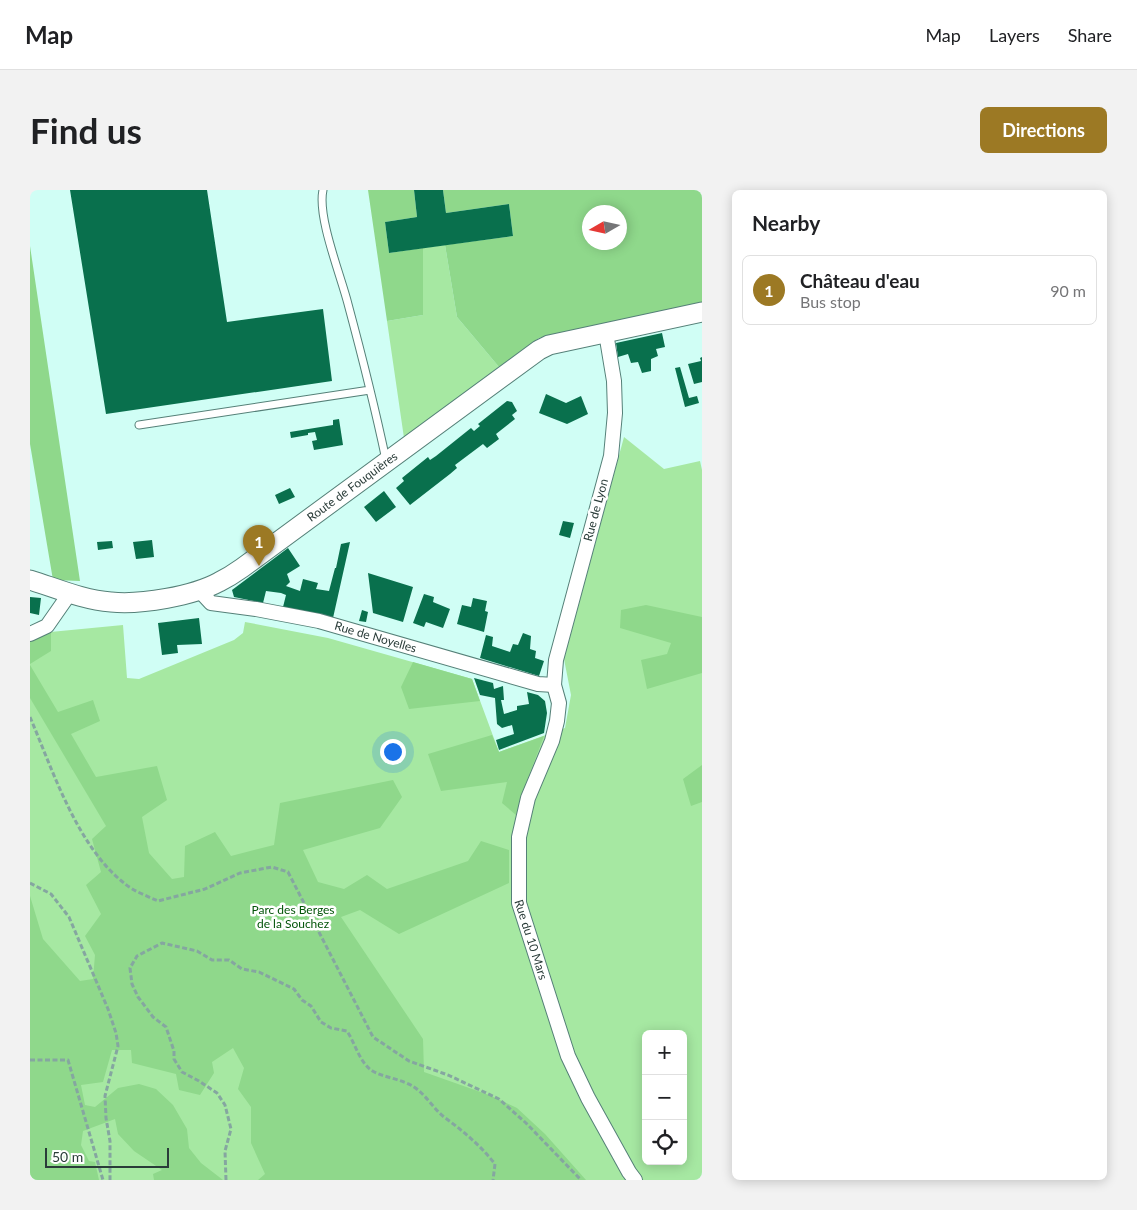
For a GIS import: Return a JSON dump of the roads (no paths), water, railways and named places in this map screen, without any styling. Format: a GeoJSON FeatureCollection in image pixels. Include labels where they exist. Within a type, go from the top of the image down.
{"type":"FeatureCollection","features":[{"type":"Feature","properties":{"kind":"street","name":"Route de Fouquières"},"geometry":{"type":"LineString","coordinates":[[30,580],[85,598],[120,602],[144,602],[199,590],[219,583],[539,350],[549,346],[702,312]]}},
{"type":"Feature","properties":{"kind":"street","name":"Rue de Lyon"},"geometry":{"type":"LineString","coordinates":[[554,685],[556,660],[610,456],[615,413],[614,389],[606,333]]}},
{"type":"Feature","properties":{"kind":"street","name":"Rue de Noyelles"},"geometry":{"type":"LineString","coordinates":[[199,590],[211,603],[256,609],[279,615],[318,621],[538,684],[554,685]]}},
{"type":"Feature","properties":{"kind":"street"},"geometry":{"type":"LineString","coordinates":[[30,634],[47,626],[70,593]]}},
{"type":"Feature","properties":{"kind":"street","name":"Rue du 10 Mars"},"geometry":{"type":"LineString","coordinates":[[554,685],[559,703],[557,721],[552,741],[528,798],[519,837],[519,903],[568,1056],[588,1098],[629,1172],[636,1180]]}},
{"type":"Feature","properties":{"kind":"lane"},"geometry":{"type":"LineString","coordinates":[[323,190],[324,218],[348,304],[387,462]]}},
{"type":"Feature","properties":{"kind":"lane"},"geometry":{"type":"LineString","coordinates":[[139,424],[370,390]]}},
{"type":"Feature","properties":{"kind":"place","name":"Château d'eau"},"geometry":{"type":"Point","coordinates":[259,566]}},
{"type":"Feature","properties":{"kind":"park label","name":"Parc des Berges de la Souchez"},"geometry":{"type":"Point","coordinates":[293,917]}}]}
